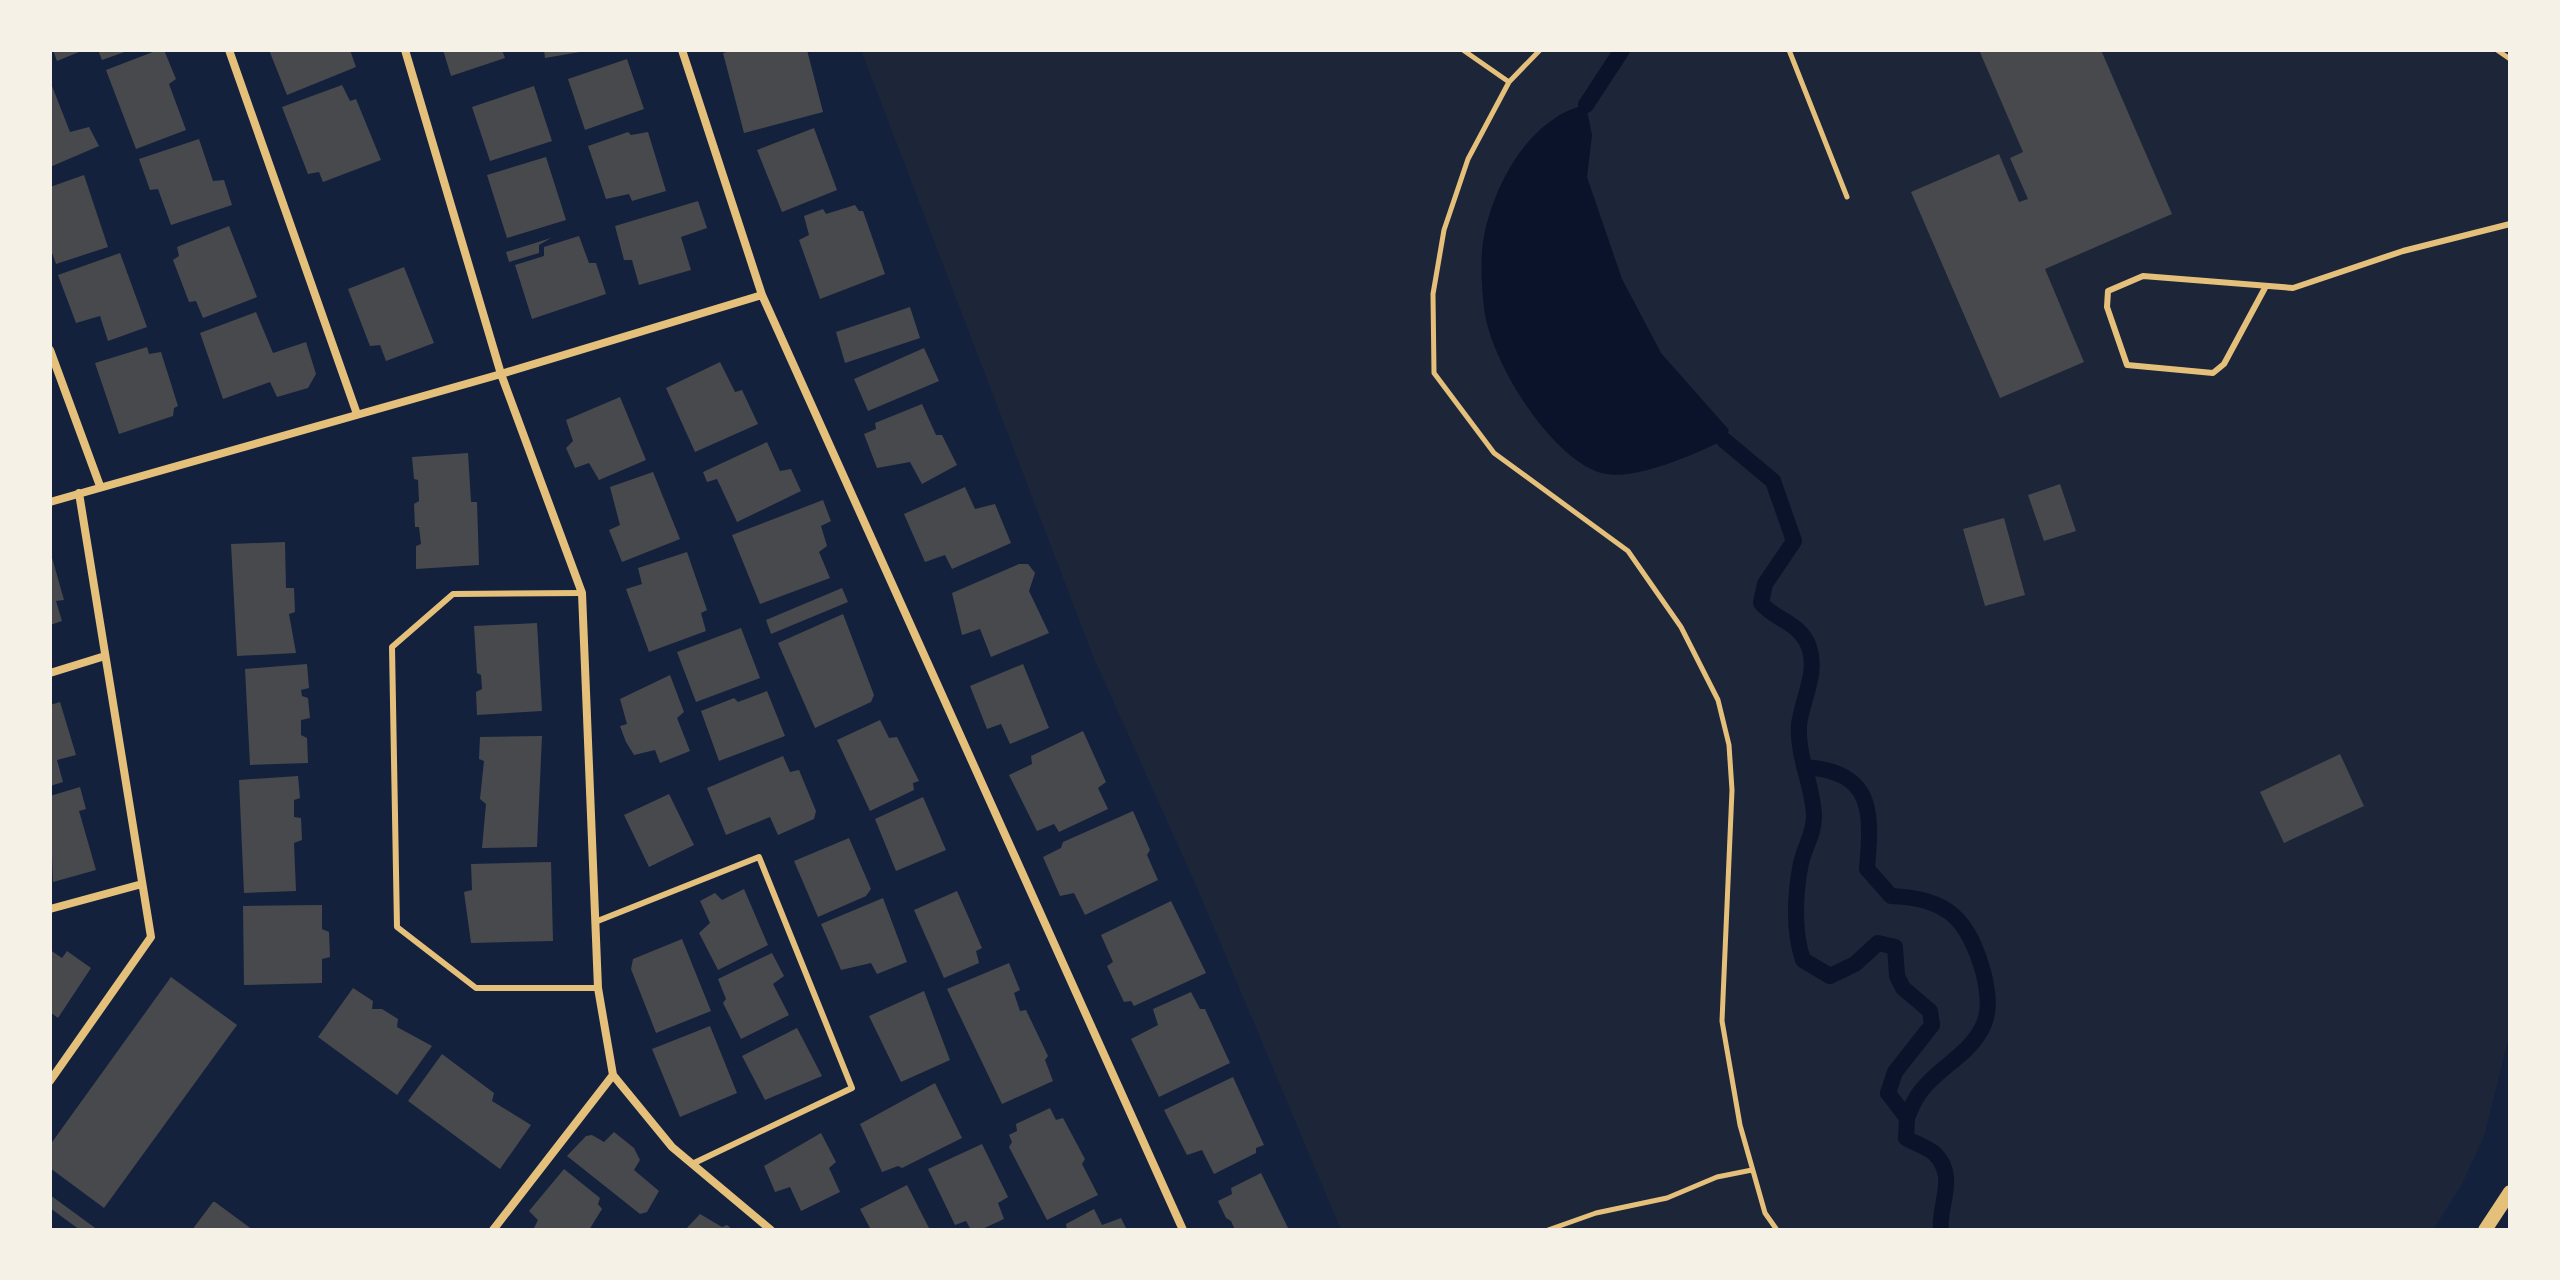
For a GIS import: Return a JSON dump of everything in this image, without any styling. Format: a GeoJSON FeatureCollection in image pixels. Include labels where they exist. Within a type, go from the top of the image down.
{"type":"FeatureCollection","features":[{"type":"Feature","properties":{"kind":"street"},"geometry":{"type":"LineString","coordinates":[[229,50],[357,414]]}},
{"type":"Feature","properties":{"kind":"street"},"geometry":{"type":"LineString","coordinates":[[405,50],[501,374],[582,593],[598,988],[613,1075],[672,1147],[771,1230]]}},
{"type":"Feature","properties":{"kind":"street"},"geometry":{"type":"LineString","coordinates":[[682,50],[762,295],[1183,1230]]}},
{"type":"Feature","properties":{"kind":"street"},"geometry":{"type":"LineString","coordinates":[[50,502],[501,374],[762,295]]}},
{"type":"Feature","properties":{"kind":"street"},"geometry":{"type":"LineString","coordinates":[[50,350],[100,486]]}},
{"type":"Feature","properties":{"kind":"street"},"geometry":{"type":"LineString","coordinates":[[50,1081],[151,937],[79,493]]}},
{"type":"Feature","properties":{"kind":"street"},"geometry":{"type":"LineString","coordinates":[[50,673],[105,656]]}},
{"type":"Feature","properties":{"kind":"street"},"geometry":{"type":"LineString","coordinates":[[50,909],[142,884]]}},
{"type":"Feature","properties":{"kind":"street"},"geometry":{"type":"LineString","coordinates":[[496,1229],[613,1075]]}},
{"type":"Feature","properties":{"kind":"street"},"geometry":{"type":"LineString","coordinates":[[2490,1228],[2510,1192]]}},
{"type":"Feature","properties":{"kind":"lane"},"geometry":{"type":"LineString","coordinates":[[2266,286],[2224,364],[2213,373],[2127,365],[2107,307],[2108,291],[2143,276],[2293,288],[2403,251],[2510,224]]}},
{"type":"Feature","properties":{"kind":"lane"},"geometry":{"type":"LineString","coordinates":[[582,593],[453,594],[392,647],[397,927],[476,988],[598,988]]}},
{"type":"Feature","properties":{"kind":"lane"},"geometry":{"type":"LineString","coordinates":[[595,922],[759,857],[852,1088],[692,1164]]}},
{"type":"Feature","properties":{"kind":"path"},"geometry":{"type":"LineString","coordinates":[[1463,50],[1509,82]]}},
{"type":"Feature","properties":{"kind":"path"},"geometry":{"type":"LineString","coordinates":[[1540,50],[1509,82],[1468,159],[1444,230],[1433,294],[1434,373],[1494,453],[1628,551],[1681,627],[1718,700],[1729,745],[1732,790],[1722,1021],[1740,1125],[1765,1213],[1777,1230]]}},
{"type":"Feature","properties":{"kind":"path"},"geometry":{"type":"LineString","coordinates":[[1789,50],[1847,197]]}},
{"type":"Feature","properties":{"kind":"path"},"geometry":{"type":"LineString","coordinates":[[2497,50],[2510,59]]}},
{"type":"Feature","properties":{"kind":"path"},"geometry":{"type":"LineString","coordinates":[[1548,1230],[1596,1213],[1667,1198],[1717,1177],[1752,1170]]}},
{"type":"Feature","properties":{"kind":"shaded area"},"geometry":{"type":"Polygon","coordinates":[[[861,50],[2510,50],[2510,1032],[2484,1136],[2462,1184],[2433,1230],[1341,1230],[1199,892],[1093,656],[861,50]]]}},
{"type":"Feature","properties":{"kind":"shaded area"},"geometry":{"type":"Polygon","coordinates":[[[1586,105],[1592,135],[1587,177],[1622,279],[1661,353],[1729,430],[1724,440],[1697,453],[1627,474],[1598,472],[1579,462],[1542,426],[1524,403],[1497,353],[1484,308],[1483,242],[1495,199],[1505,178],[1516,157],[1547,124],[1566,112],[1586,105]]]}},
{"type":"Feature","properties":{"kind":"building"},"geometry":{"type":"Polygon","coordinates":[[[53,50],[84,50],[57,61],[53,50]]]}},
{"type":"Feature","properties":{"kind":"building"},"geometry":{"type":"Polygon","coordinates":[[[98,50],[130,50],[102,60],[98,50]]]}},
{"type":"Feature","properties":{"kind":"building"},"geometry":{"type":"Polygon","coordinates":[[[164,50],[176,79],[169,84],[186,130],[136,149],[106,70],[164,50]]]}},
{"type":"Feature","properties":{"kind":"building"},"geometry":{"type":"Polygon","coordinates":[[[269,50],[350,50],[356,67],[287,95],[269,50]]]}},
{"type":"Feature","properties":{"kind":"building"},"geometry":{"type":"Polygon","coordinates":[[[443,50],[502,50],[505,58],[451,76],[443,50]]]}},
{"type":"Feature","properties":{"kind":"building"},"geometry":{"type":"Polygon","coordinates":[[[544,50],[580,50],[580,52],[545,58],[544,50]]]}},
{"type":"Feature","properties":{"kind":"building"},"geometry":{"type":"Polygon","coordinates":[[[734,50],[807,50],[823,112],[744,133],[723,53],[734,50]]]}},
{"type":"Feature","properties":{"kind":"building"},"geometry":{"type":"Polygon","coordinates":[[[1979,50],[2101,50],[2172,214],[2045,269],[2084,362],[2000,398],[1911,192],[1999,154],[2019,202],[2028,199],[2010,158],[2023,152],[1979,50]]]}},
{"type":"Feature","properties":{"kind":"building"},"geometry":{"type":"Polygon","coordinates":[[[627,59],[644,109],[585,130],[568,79],[627,59]]]}},
{"type":"Feature","properties":{"kind":"building"},"geometry":{"type":"Polygon","coordinates":[[[342,85],[350,101],[356,99],[381,160],[323,182],[319,172],[308,174],[282,107],[342,85]]]}},
{"type":"Feature","properties":{"kind":"building"},"geometry":{"type":"Polygon","coordinates":[[[52,86],[70,132],[89,127],[99,146],[50,167],[52,86]]]}},
{"type":"Feature","properties":{"kind":"building"},"geometry":{"type":"Polygon","coordinates":[[[534,86],[552,141],[490,161],[472,107],[534,86]]]}},
{"type":"Feature","properties":{"kind":"building"},"geometry":{"type":"Polygon","coordinates":[[[814,128],[837,190],[782,212],[757,150],[814,128]]]}},
{"type":"Feature","properties":{"kind":"building"},"geometry":{"type":"Polygon","coordinates":[[[628,132],[631,135],[648,132],[666,191],[632,201],[629,194],[606,199],[588,146],[628,132]]]}},
{"type":"Feature","properties":{"kind":"building"},"geometry":{"type":"Polygon","coordinates":[[[199,139],[213,181],[224,180],[232,205],[171,225],[158,189],[150,190],[139,159],[199,139]]]}},
{"type":"Feature","properties":{"kind":"building"},"geometry":{"type":"Polygon","coordinates":[[[546,157],[566,220],[507,238],[487,175],[546,157]]]}},
{"type":"Feature","properties":{"kind":"building"},"geometry":{"type":"Polygon","coordinates":[[[84,175],[108,247],[56,264],[50,247],[50,187],[84,175]]]}},
{"type":"Feature","properties":{"kind":"building"},"geometry":{"type":"Polygon","coordinates":[[[698,201],[707,228],[681,237],[691,270],[639,285],[632,260],[624,260],[615,226],[698,201]]]}},
{"type":"Feature","properties":{"kind":"building"},"geometry":{"type":"Polygon","coordinates":[[[855,205],[863,211],[885,274],[820,299],[799,240],[809,235],[804,216],[823,209],[826,214],[855,205]]]}},
{"type":"Feature","properties":{"kind":"building"},"geometry":{"type":"Polygon","coordinates":[[[229,226],[257,297],[203,318],[196,301],[189,302],[173,260],[179,256],[177,247],[229,226]]]}},
{"type":"Feature","properties":{"kind":"building"},"geometry":{"type":"Polygon","coordinates":[[[579,236],[589,263],[596,263],[606,294],[532,319],[515,265],[544,256],[544,247],[579,236]]]}},
{"type":"Feature","properties":{"kind":"building"},"geometry":{"type":"Polygon","coordinates":[[[551,238],[539,245],[539,253],[509,262],[506,252],[551,238]]]}},
{"type":"Feature","properties":{"kind":"building"},"geometry":{"type":"Polygon","coordinates":[[[120,253],[147,327],[108,341],[100,316],[76,323],[58,275],[120,253]]]}},
{"type":"Feature","properties":{"kind":"building"},"geometry":{"type":"Polygon","coordinates":[[[404,267],[434,343],[386,361],[380,345],[370,346],[348,289],[404,267]]]}},
{"type":"Feature","properties":{"kind":"building"},"geometry":{"type":"Polygon","coordinates":[[[910,307],[920,338],[845,363],[836,332],[910,307]]]}},
{"type":"Feature","properties":{"kind":"building"},"geometry":{"type":"Polygon","coordinates":[[[256,312],[273,353],[306,342],[316,374],[308,388],[277,397],[270,382],[223,399],[200,333],[256,312]]]}},
{"type":"Feature","properties":{"kind":"building"},"geometry":{"type":"Polygon","coordinates":[[[147,347],[149,354],[161,352],[178,406],[174,408],[173,416],[119,434],[95,363],[147,347]]]}},
{"type":"Feature","properties":{"kind":"building"},"geometry":{"type":"Polygon","coordinates":[[[924,348],[939,381],[868,411],[854,379],[924,348]]]}},
{"type":"Feature","properties":{"kind":"building"},"geometry":{"type":"Polygon","coordinates":[[[720,362],[735,392],[742,390],[758,424],[695,452],[666,388],[720,362]]]}},
{"type":"Feature","properties":{"kind":"building"},"geometry":{"type":"Polygon","coordinates":[[[620,397],[646,460],[599,480],[589,463],[575,468],[566,448],[573,441],[566,420],[620,397]]]}},
{"type":"Feature","properties":{"kind":"building"},"geometry":{"type":"Polygon","coordinates":[[[922,404],[936,435],[942,435],[957,465],[922,484],[910,462],[877,468],[864,434],[876,429],[875,423],[922,404]]]}},
{"type":"Feature","properties":{"kind":"building"},"geometry":{"type":"Polygon","coordinates":[[[767,442],[780,471],[791,469],[801,491],[737,522],[717,479],[707,482],[703,472],[767,442]]]}},
{"type":"Feature","properties":{"kind":"building"},"geometry":{"type":"Polygon","coordinates":[[[468,453],[471,502],[477,502],[479,565],[416,569],[416,546],[421,544],[419,527],[415,527],[414,504],[419,501],[412,457],[468,453]]]}},
{"type":"Feature","properties":{"kind":"building"},"geometry":{"type":"Polygon","coordinates":[[[653,472],[680,539],[622,562],[609,530],[620,525],[610,487],[653,472]]]}},
{"type":"Feature","properties":{"kind":"building"},"geometry":{"type":"Polygon","coordinates":[[[2060,484],[2076,531],[2044,541],[2028,495],[2060,484]]]}},
{"type":"Feature","properties":{"kind":"building"},"geometry":{"type":"Polygon","coordinates":[[[965,487],[975,509],[995,504],[1011,543],[952,569],[945,555],[925,562],[904,514],[965,487]]]}},
{"type":"Feature","properties":{"kind":"building"},"geometry":{"type":"Polygon","coordinates":[[[823,500],[831,521],[821,526],[827,546],[819,552],[830,578],[760,604],[732,535],[823,500]]]}},
{"type":"Feature","properties":{"kind":"building"},"geometry":{"type":"Polygon","coordinates":[[[2004,518],[2025,595],[1985,606],[1963,529],[2004,518]]]}},
{"type":"Feature","properties":{"kind":"building"},"geometry":{"type":"Polygon","coordinates":[[[285,542],[286,588],[294,588],[295,612],[289,614],[296,653],[237,656],[231,544],[285,542]]]}},
{"type":"Feature","properties":{"kind":"building"},"geometry":{"type":"Polygon","coordinates":[[[687,552],[707,610],[701,613],[706,631],[649,652],[626,589],[642,584],[638,568],[687,552]]]}},
{"type":"Feature","properties":{"kind":"building"},"geometry":{"type":"Polygon","coordinates":[[[51,554],[64,600],[56,601],[62,621],[50,625],[51,554]]]}},
{"type":"Feature","properties":{"kind":"building"},"geometry":{"type":"Polygon","coordinates":[[[1019,564],[1028,564],[1035,573],[1029,591],[1049,633],[991,657],[980,629],[962,635],[952,593],[1019,564]]]}},
{"type":"Feature","properties":{"kind":"building"},"geometry":{"type":"Polygon","coordinates":[[[842,588],[848,602],[771,634],[766,620],[842,588]]]}},
{"type":"Feature","properties":{"kind":"building"},"geometry":{"type":"Polygon","coordinates":[[[843,614],[874,695],[871,702],[815,728],[778,643],[843,614]]]}},
{"type":"Feature","properties":{"kind":"building"},"geometry":{"type":"Polygon","coordinates":[[[537,623],[542,711],[477,715],[476,692],[482,689],[481,675],[477,673],[474,626],[537,623]]]}},
{"type":"Feature","properties":{"kind":"building"},"geometry":{"type":"Polygon","coordinates":[[[741,628],[760,678],[696,702],[677,652],[741,628]]]}},
{"type":"Feature","properties":{"kind":"building"},"geometry":{"type":"Polygon","coordinates":[[[307,664],[309,688],[301,690],[302,696],[308,698],[310,718],[301,720],[301,735],[307,738],[308,763],[250,765],[245,669],[307,664]]]}},
{"type":"Feature","properties":{"kind":"building"},"geometry":{"type":"Polygon","coordinates":[[[1023,664],[1049,728],[1010,744],[1001,724],[987,729],[970,686],[1023,664]]]}},
{"type":"Feature","properties":{"kind":"building"},"geometry":{"type":"Polygon","coordinates":[[[670,675],[684,712],[677,718],[690,751],[660,763],[655,750],[634,755],[620,726],[627,724],[620,699],[670,675]]]}},
{"type":"Feature","properties":{"kind":"building"},"geometry":{"type":"Polygon","coordinates":[[[767,691],[785,736],[719,761],[701,711],[734,698],[738,702],[767,691]]]}},
{"type":"Feature","properties":{"kind":"building"},"geometry":{"type":"Polygon","coordinates":[[[60,702],[76,755],[57,760],[63,782],[50,786],[50,705],[60,702]]]}},
{"type":"Feature","properties":{"kind":"building"},"geometry":{"type":"Polygon","coordinates":[[[880,720],[889,738],[897,737],[919,781],[913,783],[914,790],[870,811],[837,740],[880,720]]]}},
{"type":"Feature","properties":{"kind":"building"},"geometry":{"type":"Polygon","coordinates":[[[1083,731],[1106,782],[1098,788],[1108,809],[1059,832],[1054,824],[1037,831],[1009,775],[1032,764],[1031,756],[1083,731]]]}},
{"type":"Feature","properties":{"kind":"building"},"geometry":{"type":"Polygon","coordinates":[[[542,736],[537,847],[482,848],[486,804],[480,799],[484,761],[479,759],[480,737],[542,736]]]}},
{"type":"Feature","properties":{"kind":"building"},"geometry":{"type":"Polygon","coordinates":[[[2340,754],[2364,806],[2284,843],[2260,792],[2340,754]]]}},
{"type":"Feature","properties":{"kind":"building"},"geometry":{"type":"Polygon","coordinates":[[[783,756],[790,772],[799,770],[816,811],[814,819],[778,835],[770,817],[726,835],[707,788],[783,756]]]}},
{"type":"Feature","properties":{"kind":"building"},"geometry":{"type":"Polygon","coordinates":[[[298,776],[300,798],[294,800],[294,817],[301,818],[302,840],[294,843],[296,891],[244,893],[239,780],[298,776]]]}},
{"type":"Feature","properties":{"kind":"building"},"geometry":{"type":"Polygon","coordinates":[[[80,787],[86,809],[79,811],[96,870],[53,882],[50,796],[80,787]]]}},
{"type":"Feature","properties":{"kind":"building"},"geometry":{"type":"Polygon","coordinates":[[[669,794],[694,845],[649,867],[624,815],[669,794]]]}},
{"type":"Feature","properties":{"kind":"building"},"geometry":{"type":"Polygon","coordinates":[[[923,797],[946,850],[896,871],[875,819],[923,797]]]}},
{"type":"Feature","properties":{"kind":"building"},"geometry":{"type":"Polygon","coordinates":[[[1133,811],[1150,850],[1147,855],[1158,880],[1085,915],[1074,893],[1060,896],[1043,857],[1061,848],[1063,842],[1133,811]]]}},
{"type":"Feature","properties":{"kind":"building"},"geometry":{"type":"Polygon","coordinates":[[[849,838],[871,889],[866,896],[818,917],[794,861],[849,838]]]}},
{"type":"Feature","properties":{"kind":"building"},"geometry":{"type":"Polygon","coordinates":[[[551,862],[553,941],[471,943],[464,892],[472,890],[471,864],[551,862]]]}},
{"type":"Feature","properties":{"kind":"building"},"geometry":{"type":"Polygon","coordinates":[[[744,889],[768,945],[718,970],[699,933],[710,923],[700,901],[715,893],[722,900],[744,889]]]}},
{"type":"Feature","properties":{"kind":"building"},"geometry":{"type":"Polygon","coordinates":[[[957,891],[982,948],[976,951],[979,963],[944,978],[914,910],[957,891]]]}},
{"type":"Feature","properties":{"kind":"building"},"geometry":{"type":"Polygon","coordinates":[[[883,898],[907,962],[877,974],[871,963],[841,970],[821,924],[883,898]]]}},
{"type":"Feature","properties":{"kind":"building"},"geometry":{"type":"Polygon","coordinates":[[[1171,901],[1206,973],[1134,1006],[1131,1001],[1124,1002],[1107,966],[1113,962],[1101,935],[1171,901]]]}},
{"type":"Feature","properties":{"kind":"building"},"geometry":{"type":"Polygon","coordinates":[[[322,905],[322,929],[329,932],[330,957],[322,959],[322,983],[244,985],[243,906],[322,905]]]}},
{"type":"Feature","properties":{"kind":"building"},"geometry":{"type":"Polygon","coordinates":[[[682,939],[711,1011],[656,1033],[631,969],[633,959],[682,939]]]}},
{"type":"Feature","properties":{"kind":"building"},"geometry":{"type":"Polygon","coordinates":[[[50,950],[62,958],[67,951],[91,968],[58,1018],[50,1012],[50,950]]]}},
{"type":"Feature","properties":{"kind":"building"},"geometry":{"type":"Polygon","coordinates":[[[772,953],[784,976],[773,984],[789,1015],[741,1039],[723,1003],[726,999],[718,979],[772,953]]]}},
{"type":"Feature","properties":{"kind":"building"},"geometry":{"type":"Polygon","coordinates":[[[1009,963],[1020,990],[1014,993],[1020,1011],[1026,1010],[1048,1056],[1045,1060],[1053,1081],[1002,1104],[947,989],[1009,963]]]}},
{"type":"Feature","properties":{"kind":"building"},"geometry":{"type":"Polygon","coordinates":[[[171,977],[237,1025],[104,1208],[50,1168],[50,1145],[171,977]]]}},
{"type":"Feature","properties":{"kind":"building"},"geometry":{"type":"Polygon","coordinates":[[[353,988],[373,1001],[372,1009],[382,1009],[398,1019],[397,1027],[432,1046],[397,1095],[318,1037],[353,988]]]}},
{"type":"Feature","properties":{"kind":"building"},"geometry":{"type":"Polygon","coordinates":[[[924,991],[950,1060],[901,1082],[869,1016],[924,991]]]}},
{"type":"Feature","properties":{"kind":"building"},"geometry":{"type":"Polygon","coordinates":[[[1191,992],[1200,1009],[1205,1009],[1230,1063],[1159,1097],[1131,1039],[1158,1025],[1153,1009],[1191,992]]]}},
{"type":"Feature","properties":{"kind":"building"},"geometry":{"type":"Polygon","coordinates":[[[710,1026],[737,1093],[680,1117],[652,1049],[710,1026]]]}},
{"type":"Feature","properties":{"kind":"building"},"geometry":{"type":"Polygon","coordinates":[[[797,1028],[822,1076],[765,1100],[742,1056],[797,1028]]]}},
{"type":"Feature","properties":{"kind":"building"},"geometry":{"type":"Polygon","coordinates":[[[442,1054],[494,1093],[492,1101],[531,1125],[500,1169],[408,1101],[442,1054]]]}},
{"type":"Feature","properties":{"kind":"building"},"geometry":{"type":"Polygon","coordinates":[[[1233,1077],[1264,1145],[1256,1148],[1256,1153],[1214,1174],[1202,1150],[1187,1155],[1164,1110],[1233,1077]]]}},
{"type":"Feature","properties":{"kind":"building"},"geometry":{"type":"Polygon","coordinates":[[[935,1083],[962,1138],[902,1168],[898,1166],[882,1172],[860,1124],[935,1083]]]}},
{"type":"Feature","properties":{"kind":"building"},"geometry":{"type":"Polygon","coordinates":[[[1050,1108],[1056,1120],[1063,1118],[1085,1159],[1082,1164],[1098,1195],[1047,1220],[1009,1147],[1012,1142],[1009,1135],[1017,1131],[1016,1124],[1050,1108]]]}},
{"type":"Feature","properties":{"kind":"building"},"geometry":{"type":"Polygon","coordinates":[[[614,1132],[634,1148],[640,1160],[634,1170],[659,1191],[647,1212],[640,1214],[567,1156],[586,1136],[592,1135],[604,1142],[614,1132]]]}},
{"type":"Feature","properties":{"kind":"building"},"geometry":{"type":"Polygon","coordinates":[[[821,1133],[836,1162],[829,1168],[840,1192],[801,1211],[790,1187],[775,1192],[764,1166],[821,1133]]]}},
{"type":"Feature","properties":{"kind":"building"},"geometry":{"type":"Polygon","coordinates":[[[982,1144],[1008,1197],[998,1203],[1004,1219],[980,1230],[971,1230],[966,1221],[955,1225],[928,1169],[982,1144]]]}},
{"type":"Feature","properties":{"kind":"building"},"geometry":{"type":"Polygon","coordinates":[[[564,1169],[600,1198],[598,1204],[602,1209],[589,1230],[533,1230],[538,1220],[529,1211],[564,1169]]]}},
{"type":"Feature","properties":{"kind":"building"},"geometry":{"type":"Polygon","coordinates":[[[1261,1173],[1289,1230],[1235,1230],[1226,1218],[1218,1201],[1232,1194],[1231,1188],[1261,1173]]]}},
{"type":"Feature","properties":{"kind":"building"},"geometry":{"type":"Polygon","coordinates":[[[907,1185],[930,1230],[871,1230],[860,1209],[907,1185]]]}},
{"type":"Feature","properties":{"kind":"building"},"geometry":{"type":"Polygon","coordinates":[[[50,1195],[98,1230],[80,1230],[50,1208],[50,1195]]]}},
{"type":"Feature","properties":{"kind":"building"},"geometry":{"type":"Polygon","coordinates":[[[215,1202],[253,1230],[192,1230],[215,1202]]]}},
{"type":"Feature","properties":{"kind":"building"},"geometry":{"type":"Polygon","coordinates":[[[1094,1209],[1102,1225],[1121,1218],[1127,1230],[1067,1230],[1066,1224],[1094,1209]]]}},
{"type":"Feature","properties":{"kind":"building"},"geometry":{"type":"Polygon","coordinates":[[[700,1214],[722,1227],[727,1225],[733,1230],[685,1230],[700,1214]]]}},
{"type":"Feature","properties":{"kind":"waterway"},"geometry":{"type":"LineString","coordinates":[[1586,105],[1622,50]]}},
{"type":"Feature","properties":{"kind":"waterway"},"geometry":{"type":"LineString","coordinates":[[1724,440],[1773,481],[1794,541],[1765,584],[1761,603],[1800,632],[1811,657],[1811,677],[1799,725],[1800,748],[1814,816],[1797,887],[1796,924],[1803,960],[1830,976],[1855,964],[1878,943],[1895,947],[1897,976],[1903,988],[1930,1011],[1932,1025],[1895,1072],[1888,1093],[1907,1118],[1906,1138],[1932,1152],[1942,1163],[1946,1191],[1941,1230]]}},
{"type":"Feature","properties":{"kind":"waterway"},"geometry":{"type":"LineString","coordinates":[[1804,767],[1827,770],[1856,786],[1864,798],[1868,813],[1867,869],[1891,896],[1928,901],[1954,916],[1971,940],[1984,975],[1987,1010],[1981,1030],[1968,1048],[1921,1091],[1907,1118]]}}]}
